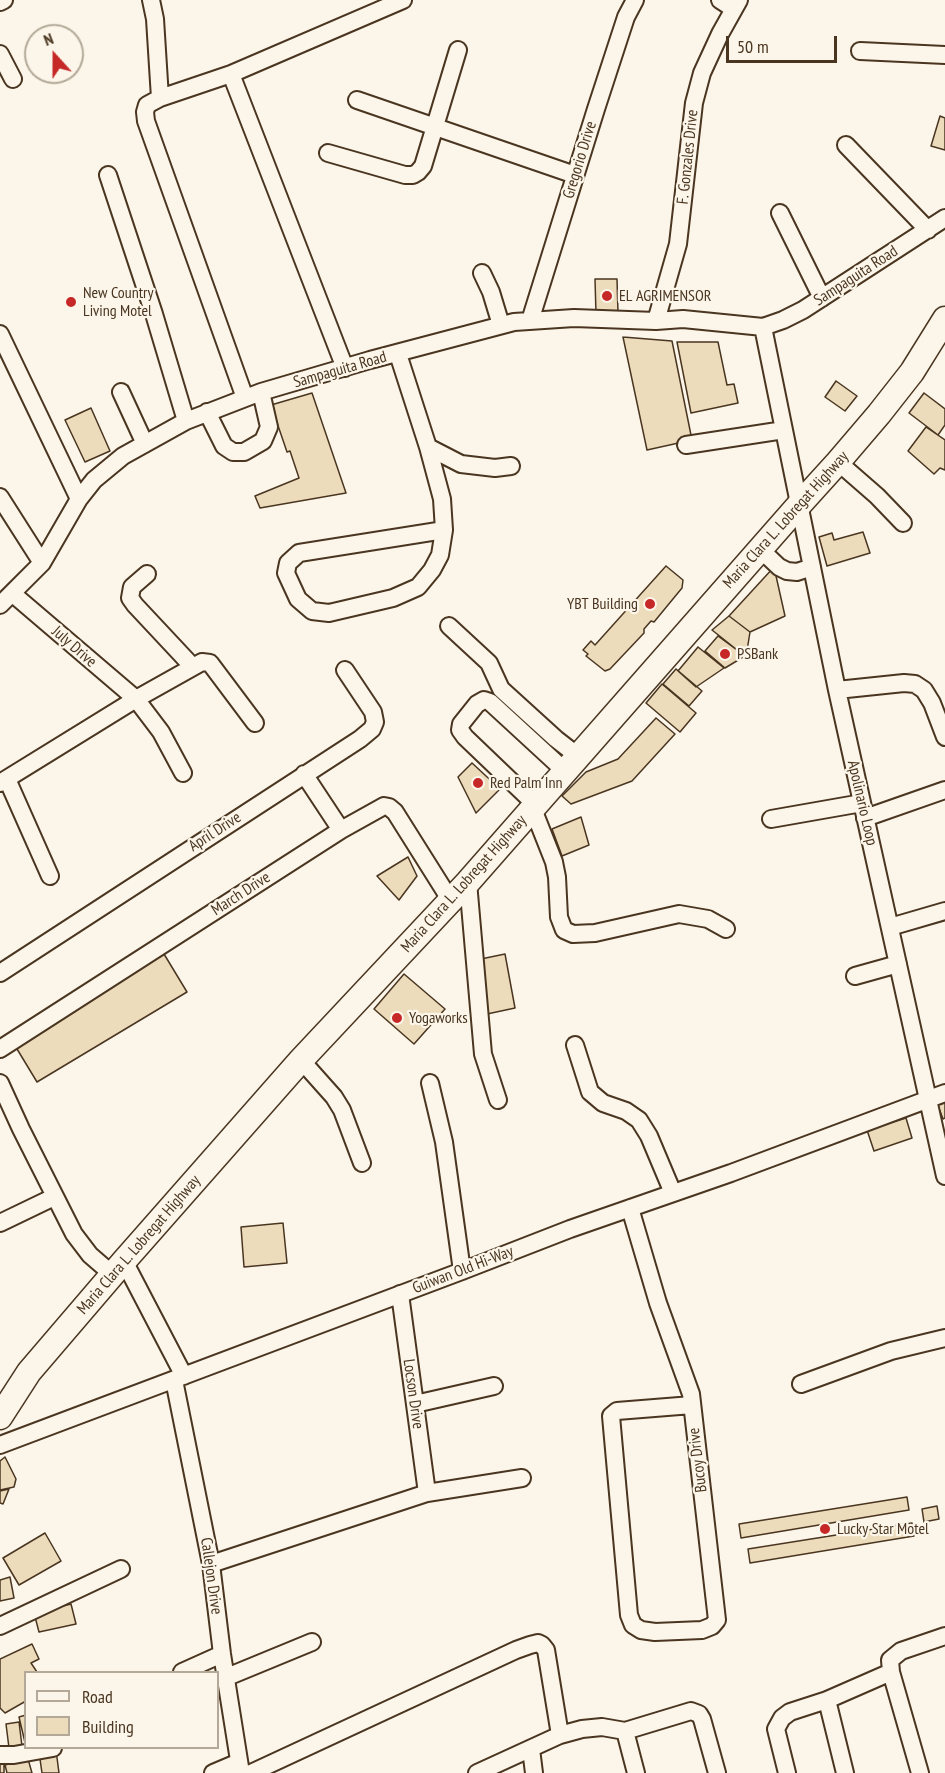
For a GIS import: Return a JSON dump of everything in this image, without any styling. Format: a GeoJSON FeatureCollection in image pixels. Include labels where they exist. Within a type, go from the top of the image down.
{"type":"FeatureCollection","features":[{"type":"Feature","properties":{"kind":"highway","name":"Maria Clara L. Lobregat Highway"},"geometry":{"type":"LineString","coordinates":[[0,1417],[29,1372],[118,1267],[301,1060],[468,882],[838,462],[912,372],[945,319]]}},
{"type":"Feature","properties":{"kind":"street"},"geometry":{"type":"LineString","coordinates":[[0,2],[4,0]]}},
{"type":"Feature","properties":{"kind":"street"},"geometry":{"type":"LineString","coordinates":[[151,0],[155,19],[160,98]]}},
{"type":"Feature","properties":{"kind":"street"},"geometry":{"type":"LineString","coordinates":[[207,412],[224,446],[233,452],[244,452],[263,441],[269,427],[253,395],[146,121],[147,105],[160,98],[231,74],[403,0]]}},
{"type":"Feature","properties":{"kind":"street","name":"Gregorio Drive"},"geometry":{"type":"LineString","coordinates":[[530,321],[626,17],[635,0]]}},
{"type":"Feature","properties":{"kind":"street"},"geometry":{"type":"LineString","coordinates":[[720,0],[737,4]]}},
{"type":"Feature","properties":{"kind":"street","name":"F. Gonzales Drive"},"geometry":{"type":"LineString","coordinates":[[656,321],[678,244],[694,103],[702,74],[737,4]]}},
{"type":"Feature","properties":{"kind":"street"},"geometry":{"type":"LineString","coordinates":[[328,153],[399,174],[413,175],[423,166],[458,50]]}},
{"type":"Feature","properties":{"kind":"street"},"geometry":{"type":"LineString","coordinates":[[860,51],[945,55]]}},
{"type":"Feature","properties":{"kind":"street"},"geometry":{"type":"LineString","coordinates":[[0,54],[13,80]]}},
{"type":"Feature","properties":{"kind":"street"},"geometry":{"type":"LineString","coordinates":[[231,74],[345,368]]}},
{"type":"Feature","properties":{"kind":"street"},"geometry":{"type":"LineString","coordinates":[[357,100],[575,175]]}},
{"type":"Feature","properties":{"kind":"street"},"geometry":{"type":"LineString","coordinates":[[846,145],[928,230]]}},
{"type":"Feature","properties":{"kind":"street"},"geometry":{"type":"LineString","coordinates":[[108,175],[154,314],[186,421]]}},
{"type":"Feature","properties":{"kind":"street"},"geometry":{"type":"LineString","coordinates":[[780,213],[822,298]]}},
{"type":"Feature","properties":{"kind":"street","name":"Sampaguita Road"},"geometry":{"type":"LineString","coordinates":[[0,605],[42,563],[79,500],[94,480],[123,456],[207,412],[253,395],[501,325],[573,318],[656,321],[683,319],[763,327],[783,320],[822,298],[945,218]]}},
{"type":"Feature","properties":{"kind":"street"},"geometry":{"type":"LineString","coordinates":[[482,273],[491,292],[501,325]]}},
{"type":"Feature","properties":{"kind":"street"},"geometry":{"type":"LineString","coordinates":[[763,327],[799,504]]}},
{"type":"Feature","properties":{"kind":"street"},"geometry":{"type":"LineString","coordinates":[[0,334],[79,500]]}},
{"type":"Feature","properties":{"kind":"street"},"geometry":{"type":"LineString","coordinates":[[398,354],[442,499],[444,530],[440,555],[432,570],[418,587],[393,598],[329,614],[312,611],[298,598],[286,573],[288,563],[298,553],[444,530]]}},
{"type":"Feature","properties":{"kind":"street"},"geometry":{"type":"LineString","coordinates":[[121,392],[145,444]]}},
{"type":"Feature","properties":{"kind":"street"},"geometry":{"type":"LineString","coordinates":[[686,445],[784,430]]}},
{"type":"Feature","properties":{"kind":"street"},"geometry":{"type":"LineString","coordinates":[[428,447],[461,464],[495,468],[511,466]]}},
{"type":"Feature","properties":{"kind":"street"},"geometry":{"type":"LineString","coordinates":[[838,462],[877,495],[903,523]]}},
{"type":"Feature","properties":{"kind":"street"},"geometry":{"type":"LineString","coordinates":[[0,496],[42,563]]}},
{"type":"Feature","properties":{"kind":"street","name":"Apolinario Loop"},"geometry":{"type":"LineString","coordinates":[[799,504],[863,810],[945,1176]]}},
{"type":"Feature","properties":{"kind":"street"},"geometry":{"type":"LineString","coordinates":[[760,549],[787,572],[797,572],[812,567]]}},
{"type":"Feature","properties":{"kind":"street"},"geometry":{"type":"LineString","coordinates":[[147,574],[132,587],[130,598],[193,667]]}},
{"type":"Feature","properties":{"kind":"street","name":"July Drive"},"geometry":{"type":"LineString","coordinates":[[13,594],[136,699],[161,732],[183,773]]}},
{"type":"Feature","properties":{"kind":"street"},"geometry":{"type":"LineString","coordinates":[[449,626],[489,663],[501,689],[556,740],[572,764]]}},
{"type":"Feature","properties":{"kind":"street"},"geometry":{"type":"LineString","coordinates":[[50,876],[3,781],[136,699],[202,662],[210,663],[255,723]]}},
{"type":"Feature","properties":{"kind":"street","name":"April Drive"},"geometry":{"type":"LineString","coordinates":[[0,973],[304,774],[360,740],[372,729],[375,722],[373,712],[345,670]]}},
{"type":"Feature","properties":{"kind":"street"},"geometry":{"type":"LineString","coordinates":[[837,690],[904,683],[915,684],[924,690],[932,703],[945,737]]}},
{"type":"Feature","properties":{"kind":"street"},"geometry":{"type":"LineString","coordinates":[[572,764],[490,702],[484,700],[477,704],[461,724],[460,730],[465,737],[535,807],[554,862],[559,917],[564,930],[573,934],[595,933],[679,914],[708,919],[726,928]]}},
{"type":"Feature","properties":{"kind":"street"},"geometry":{"type":"LineString","coordinates":[[304,774],[341,830]]}},
{"type":"Feature","properties":{"kind":"street"},"geometry":{"type":"LineString","coordinates":[[771,819],[863,810],[945,790]]}},
{"type":"Feature","properties":{"kind":"street","name":"March Drive"},"geometry":{"type":"LineString","coordinates":[[0,1049],[341,830],[380,808],[389,807],[395,812],[451,901]]}},
{"type":"Feature","properties":{"kind":"street"},"geometry":{"type":"LineString","coordinates":[[468,882],[483,1054],[498,1100]]}},
{"type":"Feature","properties":{"kind":"street"},"geometry":{"type":"LineString","coordinates":[[890,927],[945,911]]}},
{"type":"Feature","properties":{"kind":"street"},"geometry":{"type":"LineString","coordinates":[[855,976],[898,964]]}},
{"type":"Feature","properties":{"kind":"street"},"geometry":{"type":"LineString","coordinates":[[575,1045],[590,1092],[603,1103],[626,1111],[639,1120],[649,1136],[673,1193]]}},
{"type":"Feature","properties":{"kind":"street"},"geometry":{"type":"LineString","coordinates":[[301,1060],[334,1097],[342,1110],[362,1163]]}},
{"type":"Feature","properties":{"kind":"street","name":"Callejon Drive"},"geometry":{"type":"LineString","coordinates":[[0,1083],[54,1197],[82,1246],[118,1267],[179,1378],[211,1564],[222,1654],[244,1769]]}},
{"type":"Feature","properties":{"kind":"street"},"geometry":{"type":"LineString","coordinates":[[430,1083],[444,1142],[462,1271]]}},
{"type":"Feature","properties":{"kind":"street","name":"Guiwan Old Hi-Way"},"geometry":{"type":"LineString","coordinates":[[0,1444],[570,1229],[945,1093]]}},
{"type":"Feature","properties":{"kind":"street"},"geometry":{"type":"LineString","coordinates":[[0,1223],[54,1197]]}},
{"type":"Feature","properties":{"kind":"street","name":"Bucoy Drive"},"geometry":{"type":"LineString","coordinates":[[630,1209],[658,1303],[691,1394],[717,1620],[712,1626],[702,1629],[655,1632],[641,1630],[633,1625],[629,1615],[611,1416],[617,1411],[692,1405]]}},
{"type":"Feature","properties":{"kind":"street","name":"Locson Drive"},"geometry":{"type":"LineString","coordinates":[[400,1294],[427,1493]]}},
{"type":"Feature","properties":{"kind":"street"},"geometry":{"type":"LineString","coordinates":[[801,1384],[891,1351],[945,1338]]}},
{"type":"Feature","properties":{"kind":"street"},"geometry":{"type":"LineString","coordinates":[[415,1404],[494,1386]]}},
{"type":"Feature","properties":{"kind":"street"},"geometry":{"type":"LineString","coordinates":[[211,1564],[427,1493],[522,1478]]}},
{"type":"Feature","properties":{"kind":"street"},"geometry":{"type":"LineString","coordinates":[[0,1626],[121,1569]]}},
{"type":"Feature","properties":{"kind":"street"},"geometry":{"type":"LineString","coordinates":[[920,1773],[890,1665],[894,1655],[945,1636]]}},
{"type":"Feature","properties":{"kind":"street"},"geometry":{"type":"LineString","coordinates":[[227,1677],[312,1642]]}},
{"type":"Feature","properties":{"kind":"street"},"geometry":{"type":"LineString","coordinates":[[213,1773],[244,1769],[530,1644],[538,1643],[546,1650],[560,1735]]}},
{"type":"Feature","properties":{"kind":"street"},"geometry":{"type":"LineString","coordinates":[[184,1671],[222,1654]]}},
{"type":"Feature","properties":{"kind":"street"},"geometry":{"type":"LineString","coordinates":[[787,1773],[776,1729],[778,1723],[790,1712],[827,1700],[891,1672]]}},
{"type":"Feature","properties":{"kind":"street"},"geometry":{"type":"LineString","coordinates":[[827,1700],[845,1773]]}},
{"type":"Feature","properties":{"kind":"street"},"geometry":{"type":"LineString","coordinates":[[477,1773],[560,1735],[602,1727],[625,1731],[696,1711],[702,1719],[717,1773]]}},
{"type":"Feature","properties":{"kind":"street"},"geometry":{"type":"LineString","coordinates":[[625,1731],[636,1773]]}},
{"type":"Feature","properties":{"kind":"street"},"geometry":{"type":"LineString","coordinates":[[0,1755],[47,1749]]}},
{"type":"Feature","properties":{"kind":"street"},"geometry":{"type":"LineString","coordinates":[[531,1749],[534,1773]]}},
{"type":"Feature","properties":{"kind":"building"},"geometry":{"type":"Polygon","coordinates":[[[940,116],[945,118],[945,150],[931,146],[940,116]]]}},
{"type":"Feature","properties":{"kind":"building","name":"EL AGRIMENSOR"},"geometry":{"type":"Polygon","coordinates":[[[595,279],[617,279],[618,313],[596,314],[595,279]]]}},
{"type":"Feature","properties":{"kind":"building"},"geometry":{"type":"Polygon","coordinates":[[[623,337],[672,341],[692,440],[647,450],[623,337]]]}},
{"type":"Feature","properties":{"kind":"building"},"geometry":{"type":"Polygon","coordinates":[[[677,342],[718,342],[727,385],[734,384],[738,403],[691,413],[677,342]]]}},
{"type":"Feature","properties":{"kind":"building"},"geometry":{"type":"Polygon","coordinates":[[[836,381],[857,396],[845,411],[825,397],[836,381]]]}},
{"type":"Feature","properties":{"kind":"building"},"geometry":{"type":"Polygon","coordinates":[[[312,393],[346,493],[260,508],[255,496],[299,478],[290,451],[287,452],[271,405],[312,393]]]}},
{"type":"Feature","properties":{"kind":"building"},"geometry":{"type":"Polygon","coordinates":[[[924,393],[945,409],[945,425],[938,435],[909,413],[924,393]]]}},
{"type":"Feature","properties":{"kind":"building"},"geometry":{"type":"Polygon","coordinates":[[[91,408],[110,451],[85,462],[65,420],[91,408]]]}},
{"type":"Feature","properties":{"kind":"building"},"geometry":{"type":"Polygon","coordinates":[[[926,427],[945,440],[945,470],[940,468],[934,474],[908,451],[926,427]]]}},
{"type":"Feature","properties":{"kind":"building"},"geometry":{"type":"Polygon","coordinates":[[[863,532],[870,553],[827,566],[819,537],[832,533],[834,540],[863,532]]]}},
{"type":"Feature","properties":{"kind":"building","name":"YBT Building"},"geometry":{"type":"Polygon","coordinates":[[[666,566],[683,580],[682,588],[654,622],[651,621],[644,629],[644,633],[610,669],[605,671],[586,656],[588,654],[583,650],[591,641],[595,645],[666,566]]]}},
{"type":"Feature","properties":{"kind":"building"},"geometry":{"type":"Polygon","coordinates":[[[774,567],[785,616],[750,632],[729,616],[774,567]]]}},
{"type":"Feature","properties":{"kind":"building"},"geometry":{"type":"Polygon","coordinates":[[[729,616],[750,632],[746,657],[712,630],[729,616]]]}},
{"type":"Feature","properties":{"kind":"building","name":"PSBank"},"geometry":{"type":"Polygon","coordinates":[[[718,636],[745,656],[725,668],[705,651],[718,636]]]}},
{"type":"Feature","properties":{"kind":"building"},"geometry":{"type":"Polygon","coordinates":[[[698,647],[724,668],[696,687],[678,671],[698,647]]]}},
{"type":"Feature","properties":{"kind":"building"},"geometry":{"type":"Polygon","coordinates":[[[676,669],[702,691],[689,706],[663,684],[676,669]]]}},
{"type":"Feature","properties":{"kind":"building"},"geometry":{"type":"Polygon","coordinates":[[[662,684],[696,713],[680,732],[646,703],[662,684]]]}},
{"type":"Feature","properties":{"kind":"building"},"geometry":{"type":"Polygon","coordinates":[[[656,718],[675,734],[632,781],[571,804],[562,796],[586,772],[618,759],[656,718]]]}},
{"type":"Feature","properties":{"kind":"building","name":"Red Palm Inn"},"geometry":{"type":"Polygon","coordinates":[[[472,763],[500,789],[476,813],[458,777],[472,763]]]}},
{"type":"Feature","properties":{"kind":"building"},"geometry":{"type":"Polygon","coordinates":[[[581,817],[589,845],[562,856],[552,829],[581,817]]]}},
{"type":"Feature","properties":{"kind":"building"},"geometry":{"type":"Polygon","coordinates":[[[408,857],[417,876],[399,900],[377,876],[408,857]]]}},
{"type":"Feature","properties":{"kind":"building"},"geometry":{"type":"Polygon","coordinates":[[[164,954],[187,992],[37,1082],[14,1044],[164,954]]]}},
{"type":"Feature","properties":{"kind":"building"},"geometry":{"type":"Polygon","coordinates":[[[505,954],[515,1008],[487,1014],[476,960],[505,954]]]}},
{"type":"Feature","properties":{"kind":"building"},"geometry":{"type":"Polygon","coordinates":[[[404,974],[445,1009],[414,1044],[374,1009],[404,974]]]}},
{"type":"Feature","properties":{"kind":"building"},"geometry":{"type":"Polygon","coordinates":[[[945,1100],[945,1118],[943,1119],[937,1103],[945,1100]]]}},
{"type":"Feature","properties":{"kind":"building"},"geometry":{"type":"Polygon","coordinates":[[[906,1118],[912,1138],[874,1151],[867,1130],[906,1118]]]}},
{"type":"Feature","properties":{"kind":"building"},"geometry":{"type":"Polygon","coordinates":[[[283,1223],[287,1263],[244,1267],[241,1227],[283,1223]]]}},
{"type":"Feature","properties":{"kind":"building"},"geometry":{"type":"Polygon","coordinates":[[[5,1457],[16,1479],[14,1487],[0,1490],[0,1461],[5,1457]]]}},
{"type":"Feature","properties":{"kind":"building"},"geometry":{"type":"Polygon","coordinates":[[[9,1489],[3,1504],[0,1503],[0,1491],[9,1489]]]}},
{"type":"Feature","properties":{"kind":"building"},"geometry":{"type":"Polygon","coordinates":[[[907,1497],[909,1510],[741,1538],[739,1524],[907,1497]]]}},
{"type":"Feature","properties":{"kind":"building"},"geometry":{"type":"Polygon","coordinates":[[[937,1506],[939,1519],[924,1522],[922,1509],[937,1506]]]}},
{"type":"Feature","properties":{"kind":"building"},"geometry":{"type":"Polygon","coordinates":[[[912,1523],[914,1536],[750,1563],[748,1549],[912,1523]]]}},
{"type":"Feature","properties":{"kind":"building"},"geometry":{"type":"Polygon","coordinates":[[[45,1533],[61,1561],[19,1585],[3,1558],[45,1533]]]}},
{"type":"Feature","properties":{"kind":"building"},"geometry":{"type":"Polygon","coordinates":[[[10,1577],[14,1598],[0,1601],[0,1580],[10,1577]]]}},
{"type":"Feature","properties":{"kind":"building"},"geometry":{"type":"Polygon","coordinates":[[[71,1604],[76,1624],[39,1632],[34,1613],[71,1604]]]}},
{"type":"Feature","properties":{"kind":"building"},"geometry":{"type":"Polygon","coordinates":[[[32,1644],[39,1659],[31,1663],[36,1671],[24,1671],[24,1702],[5,1713],[0,1708],[0,1659],[32,1644]]]}},
{"type":"Feature","properties":{"kind":"building"},"geometry":{"type":"Polygon","coordinates":[[[24,1716],[24,1738],[19,1717],[24,1716]]]}},
{"type":"Feature","properties":{"kind":"building"},"geometry":{"type":"Polygon","coordinates":[[[19,1722],[22,1746],[9,1748],[6,1724],[19,1722]]]}},
{"type":"Feature","properties":{"kind":"building"},"geometry":{"type":"Polygon","coordinates":[[[56,1750],[59,1773],[42,1773],[39,1752],[56,1750]]]}},
{"type":"Feature","properties":{"kind":"building"},"geometry":{"type":"Polygon","coordinates":[[[0,1759],[4,1759],[4,1773],[0,1773],[0,1759]]]}},
{"type":"Feature","properties":{"kind":"building"},"geometry":{"type":"Polygon","coordinates":[[[28,1759],[32,1773],[7,1773],[5,1765],[28,1759]]]}},
{"type":"Feature","properties":{"kind":"place","name":"EL AGRIMENSOR"},"geometry":{"type":"Point","coordinates":[607,296]}},
{"type":"Feature","properties":{"kind":"place","name":"New Country Living Motel"},"geometry":{"type":"Point","coordinates":[71,302]}},
{"type":"Feature","properties":{"kind":"place","name":"YBT Building"},"geometry":{"type":"Point","coordinates":[650,604]}},
{"type":"Feature","properties":{"kind":"place","name":"PSBank"},"geometry":{"type":"Point","coordinates":[725,654]}},
{"type":"Feature","properties":{"kind":"place","name":"Red Palm Inn"},"geometry":{"type":"Point","coordinates":[478,783]}},
{"type":"Feature","properties":{"kind":"place","name":"Yogaworks"},"geometry":{"type":"Point","coordinates":[397,1018]}},
{"type":"Feature","properties":{"kind":"place","name":"Lucky Star Motel"},"geometry":{"type":"Point","coordinates":[825,1529]}}]}
